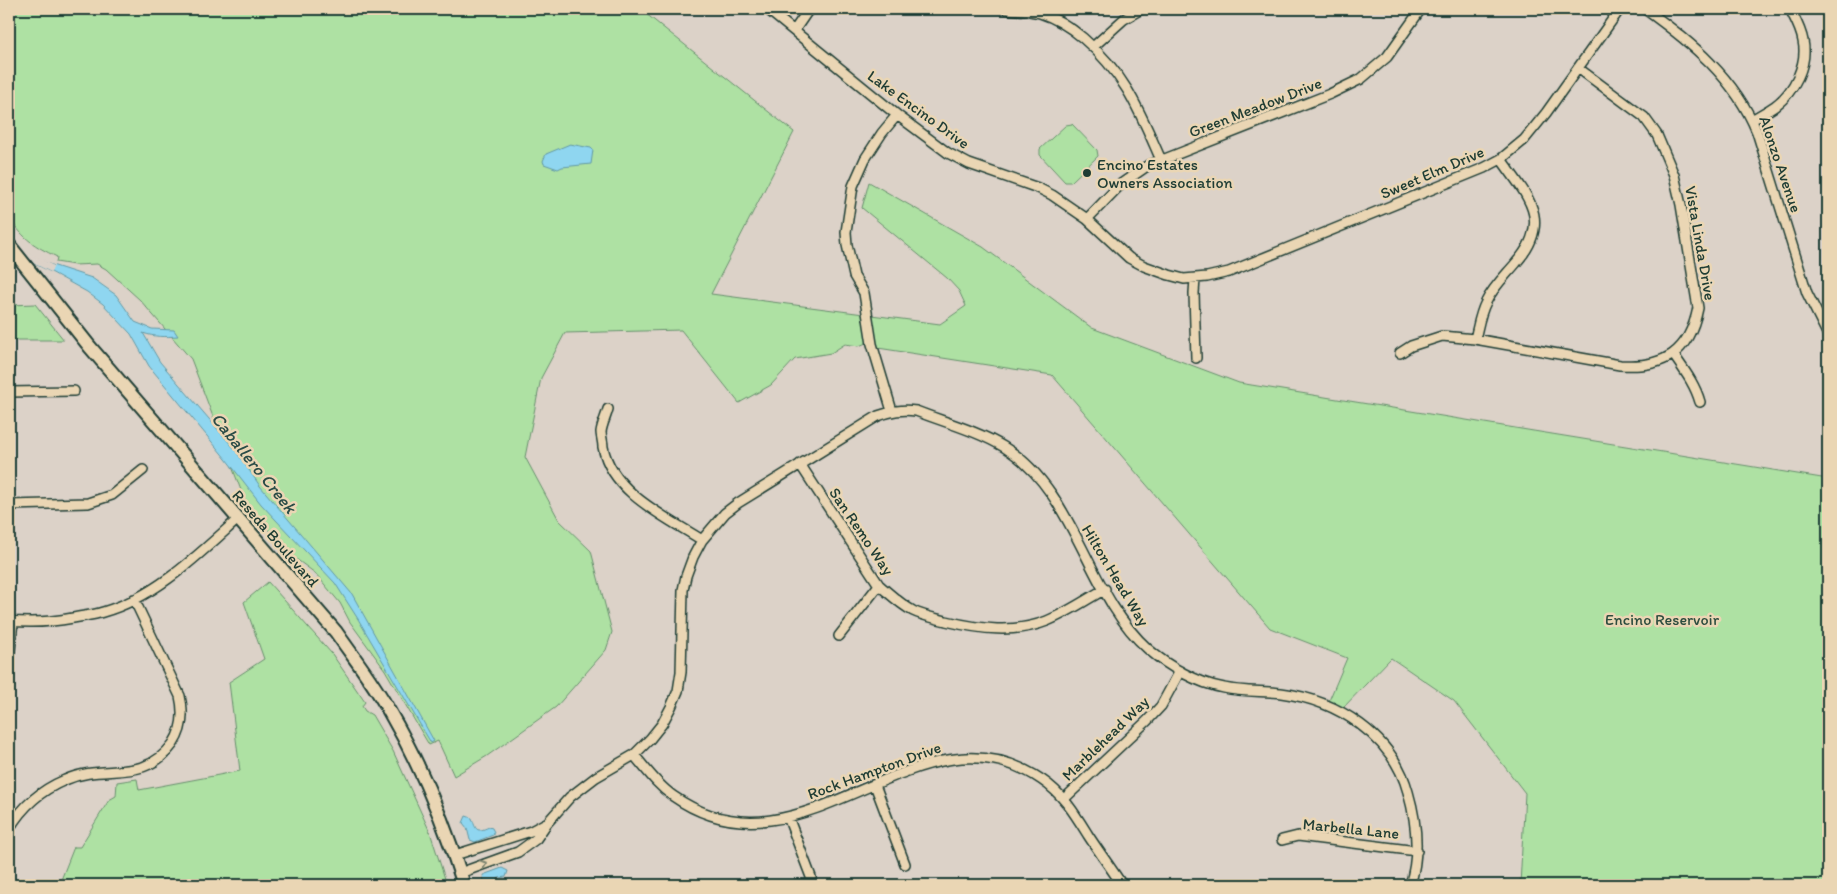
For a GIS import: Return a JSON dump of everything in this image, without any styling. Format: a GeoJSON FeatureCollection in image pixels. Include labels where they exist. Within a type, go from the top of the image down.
{"type":"FeatureCollection","features":[{"type":"Feature","properties":{"kind":"main road","name":"Reseda Boulevard"},"geometry":{"type":"LineString","coordinates":[[12,250],[90,347],[336,632],[389,709],[413,754],[432,795],[462,879]]}},
{"type":"Feature","properties":{"kind":"street","name":"Lake Encino Drive"},"geometry":{"type":"LineString","coordinates":[[767,9],[897,115],[948,153],[990,173],[1038,188],[1065,203],[1087,219],[1129,258],[1144,266],[1169,276],[1184,279],[1195,278]]}},
{"type":"Feature","properties":{"kind":"street"},"geometry":{"type":"LineString","coordinates":[[794,31],[809,9]]}},
{"type":"Feature","properties":{"kind":"street"},"geometry":{"type":"LineString","coordinates":[[1006,9],[1032,11],[1051,17],[1063,23],[1093,47],[1113,68],[1128,88],[1161,160]]}},
{"type":"Feature","properties":{"kind":"street"},"geometry":{"type":"LineString","coordinates":[[1093,47],[1124,19],[1141,9]]}},
{"type":"Feature","properties":{"kind":"street","name":"Green Meadow Drive"},"geometry":{"type":"LineString","coordinates":[[1087,219],[1134,173],[1161,160],[1330,94],[1362,79],[1387,57],[1420,9]]}},
{"type":"Feature","properties":{"kind":"street","name":"Sweet Elm Drive"},"geometry":{"type":"LineString","coordinates":[[1195,278],[1229,272],[1484,168],[1501,159],[1524,140],[1620,9]]}},
{"type":"Feature","properties":{"kind":"street","name":"Alonzo Avenue"},"geometry":{"type":"LineString","coordinates":[[1645,9],[1683,36],[1710,61],[1731,86],[1752,120],[1807,293],[1828,335]]}},
{"type":"Feature","properties":{"kind":"street"},"geometry":{"type":"LineString","coordinates":[[1752,120],[1777,105],[1799,76],[1804,43],[1790,9]]}},
{"type":"Feature","properties":{"kind":"street","name":"Vista Linda Drive"},"geometry":{"type":"LineString","coordinates":[[1400,353],[1428,340],[1442,336],[1475,339],[1631,366],[1656,364],[1673,354],[1687,339],[1694,324],[1698,308],[1681,205],[1674,175],[1657,135],[1644,117],[1578,68]]}},
{"type":"Feature","properties":{"kind":"street"},"geometry":{"type":"LineString","coordinates":[[892,410],[872,344],[864,293],[854,276],[847,245],[847,217],[853,186],[865,159],[882,133],[897,115]]}},
{"type":"Feature","properties":{"kind":"street"},"geometry":{"type":"LineString","coordinates":[[1475,339],[1485,303],[1494,288],[1522,256],[1535,234],[1536,220],[1532,206],[1501,159]]}},
{"type":"Feature","properties":{"kind":"street"},"geometry":{"type":"LineString","coordinates":[[1195,278],[1196,358]]}},
{"type":"Feature","properties":{"kind":"street"},"geometry":{"type":"LineString","coordinates":[[1673,354],[1689,376],[1697,391],[1700,402]]}},
{"type":"Feature","properties":{"kind":"street"},"geometry":{"type":"LineString","coordinates":[[9,392],[74,391]]}},
{"type":"Feature","properties":{"kind":"street"},"geometry":{"type":"LineString","coordinates":[[608,409],[601,433],[604,453],[611,471],[625,488],[640,500],[702,540]]}},
{"type":"Feature","properties":{"kind":"street","name":"Hilton Head Way"},"geometry":{"type":"LineString","coordinates":[[462,879],[518,852],[536,839],[546,823],[570,797],[596,777],[634,755],[662,724],[678,691],[681,672],[683,590],[686,576],[702,540],[725,513],[800,464],[878,416],[892,410],[916,411],[1004,447],[1020,459],[1052,495],[1114,608],[1136,637],[1165,662],[1201,682],[1223,688],[1280,693],[1304,697],[1326,704],[1352,718],[1368,730],[1385,747],[1406,782],[1416,829],[1417,851]]}},
{"type":"Feature","properties":{"kind":"street","name":"San Remo Way"},"geometry":{"type":"LineString","coordinates":[[800,464],[879,585],[914,611],[955,623],[998,630],[1018,629],[1048,620],[1105,590]]}},
{"type":"Feature","properties":{"kind":"street"},"geometry":{"type":"LineString","coordinates":[[9,505],[88,503],[112,495],[143,470]]}},
{"type":"Feature","properties":{"kind":"street"},"geometry":{"type":"LineString","coordinates":[[9,660],[11,621],[54,621],[104,612],[134,599],[158,586],[238,519]]}},
{"type":"Feature","properties":{"kind":"street"},"geometry":{"type":"LineString","coordinates":[[838,636],[879,585]]}},
{"type":"Feature","properties":{"kind":"street"},"geometry":{"type":"LineString","coordinates":[[9,830],[30,801],[47,788],[85,773],[138,770],[152,764],[165,755],[176,739],[182,723],[183,709],[180,696],[134,599]]}},
{"type":"Feature","properties":{"kind":"street","name":"Marblehead Way"},"geometry":{"type":"LineString","coordinates":[[1064,798],[1148,721],[1161,706],[1180,671]]}},
{"type":"Feature","properties":{"kind":"street","name":"Rock Hampton Drive"},"geometry":{"type":"LineString","coordinates":[[634,755],[656,782],[696,810],[717,818],[762,822],[788,817],[941,760],[979,757],[1002,761],[1020,767],[1043,780],[1064,798],[1122,885]]}},
{"type":"Feature","properties":{"kind":"street"},"geometry":{"type":"LineString","coordinates":[[875,785],[905,864]]}},
{"type":"Feature","properties":{"kind":"street"},"geometry":{"type":"LineString","coordinates":[[788,817],[811,877],[812,885]]}},
{"type":"Feature","properties":{"kind":"street"},"geometry":{"type":"LineString","coordinates":[[455,855],[530,831],[546,823]]}},
{"type":"Feature","properties":{"kind":"street","name":"Marbella Lane"},"geometry":{"type":"LineString","coordinates":[[1282,840],[1298,836],[1417,851]]}},
{"type":"Feature","properties":{"kind":"street"},"geometry":{"type":"LineString","coordinates":[[1410,885],[1417,851]]}},
{"type":"Feature","properties":{"kind":"green space","name":"Encino Reservoir"},"geometry":{"type":"Polygon","coordinates":[[[9,9],[640,9],[794,132],[711,294],[940,324],[966,306],[959,291],[947,278],[862,208],[869,182],[983,247],[1092,328],[1239,383],[1828,479],[1828,885],[1520,885],[1525,793],[1454,701],[1391,658],[1341,710],[1328,703],[1347,658],[1270,628],[1052,375],[878,348],[866,343],[859,346],[845,344],[831,353],[795,359],[771,385],[739,403],[681,330],[565,333],[541,378],[525,457],[559,520],[591,551],[612,632],[606,650],[556,707],[487,756],[454,776],[438,741],[429,745],[385,670],[350,622],[340,603],[315,573],[292,556],[247,506],[191,359],[140,300],[106,269],[97,264],[74,265],[56,262],[57,257],[30,241],[9,218],[9,9]]]}},
{"type":"Feature","properties":{"kind":"green space"},"geometry":{"type":"Polygon","coordinates":[[[1072,124],[1097,150],[1098,156],[1071,182],[1065,182],[1040,155],[1040,149],[1066,125],[1072,124]]]}},
{"type":"Feature","properties":{"kind":"green space"},"geometry":{"type":"Polygon","coordinates":[[[35,304],[64,340],[9,340],[9,305],[35,304]]]}},
{"type":"Feature","properties":{"kind":"green space"},"geometry":{"type":"Polygon","coordinates":[[[268,582],[332,654],[365,702],[362,706],[365,711],[372,715],[393,751],[430,832],[447,885],[59,885],[74,847],[80,847],[109,800],[116,796],[117,782],[137,779],[139,790],[240,771],[229,682],[264,659],[244,602],[268,582]]]}},
{"type":"Feature","properties":{"kind":"water"},"geometry":{"type":"Polygon","coordinates":[[[570,144],[591,148],[593,150],[591,164],[558,169],[544,164],[543,161],[546,154],[570,144]]]}},
{"type":"Feature","properties":{"kind":"water"},"geometry":{"type":"Polygon","coordinates":[[[9,251],[92,278],[116,295],[135,322],[152,329],[174,330],[178,336],[160,336],[143,333],[160,362],[234,448],[260,486],[352,594],[434,741],[431,743],[335,583],[261,504],[149,366],[131,334],[103,304],[87,292],[9,251]]]}},
{"type":"Feature","properties":{"kind":"water"},"geometry":{"type":"Polygon","coordinates":[[[466,816],[472,818],[479,830],[492,828],[493,835],[475,842],[470,840],[467,828],[463,823],[466,816]]]}},
{"type":"Feature","properties":{"kind":"water"},"geometry":{"type":"Polygon","coordinates":[[[502,868],[508,871],[506,877],[499,878],[494,885],[487,885],[484,882],[483,875],[502,868]]]}},
{"type":"Feature","properties":{"kind":"pier"},"geometry":{"type":"Polygon","coordinates":[[[9,244],[54,266],[51,272],[9,251],[9,244]]]}},
{"type":"Feature","properties":{"kind":"place","name":"Encino Estates Owners Association"},"geometry":{"type":"Point","coordinates":[1087,173]}},
{"type":"Feature","properties":{"kind":"water label","name":"Caballero Creek"},"geometry":{"type":"Point","coordinates":[254,463]}}]}
